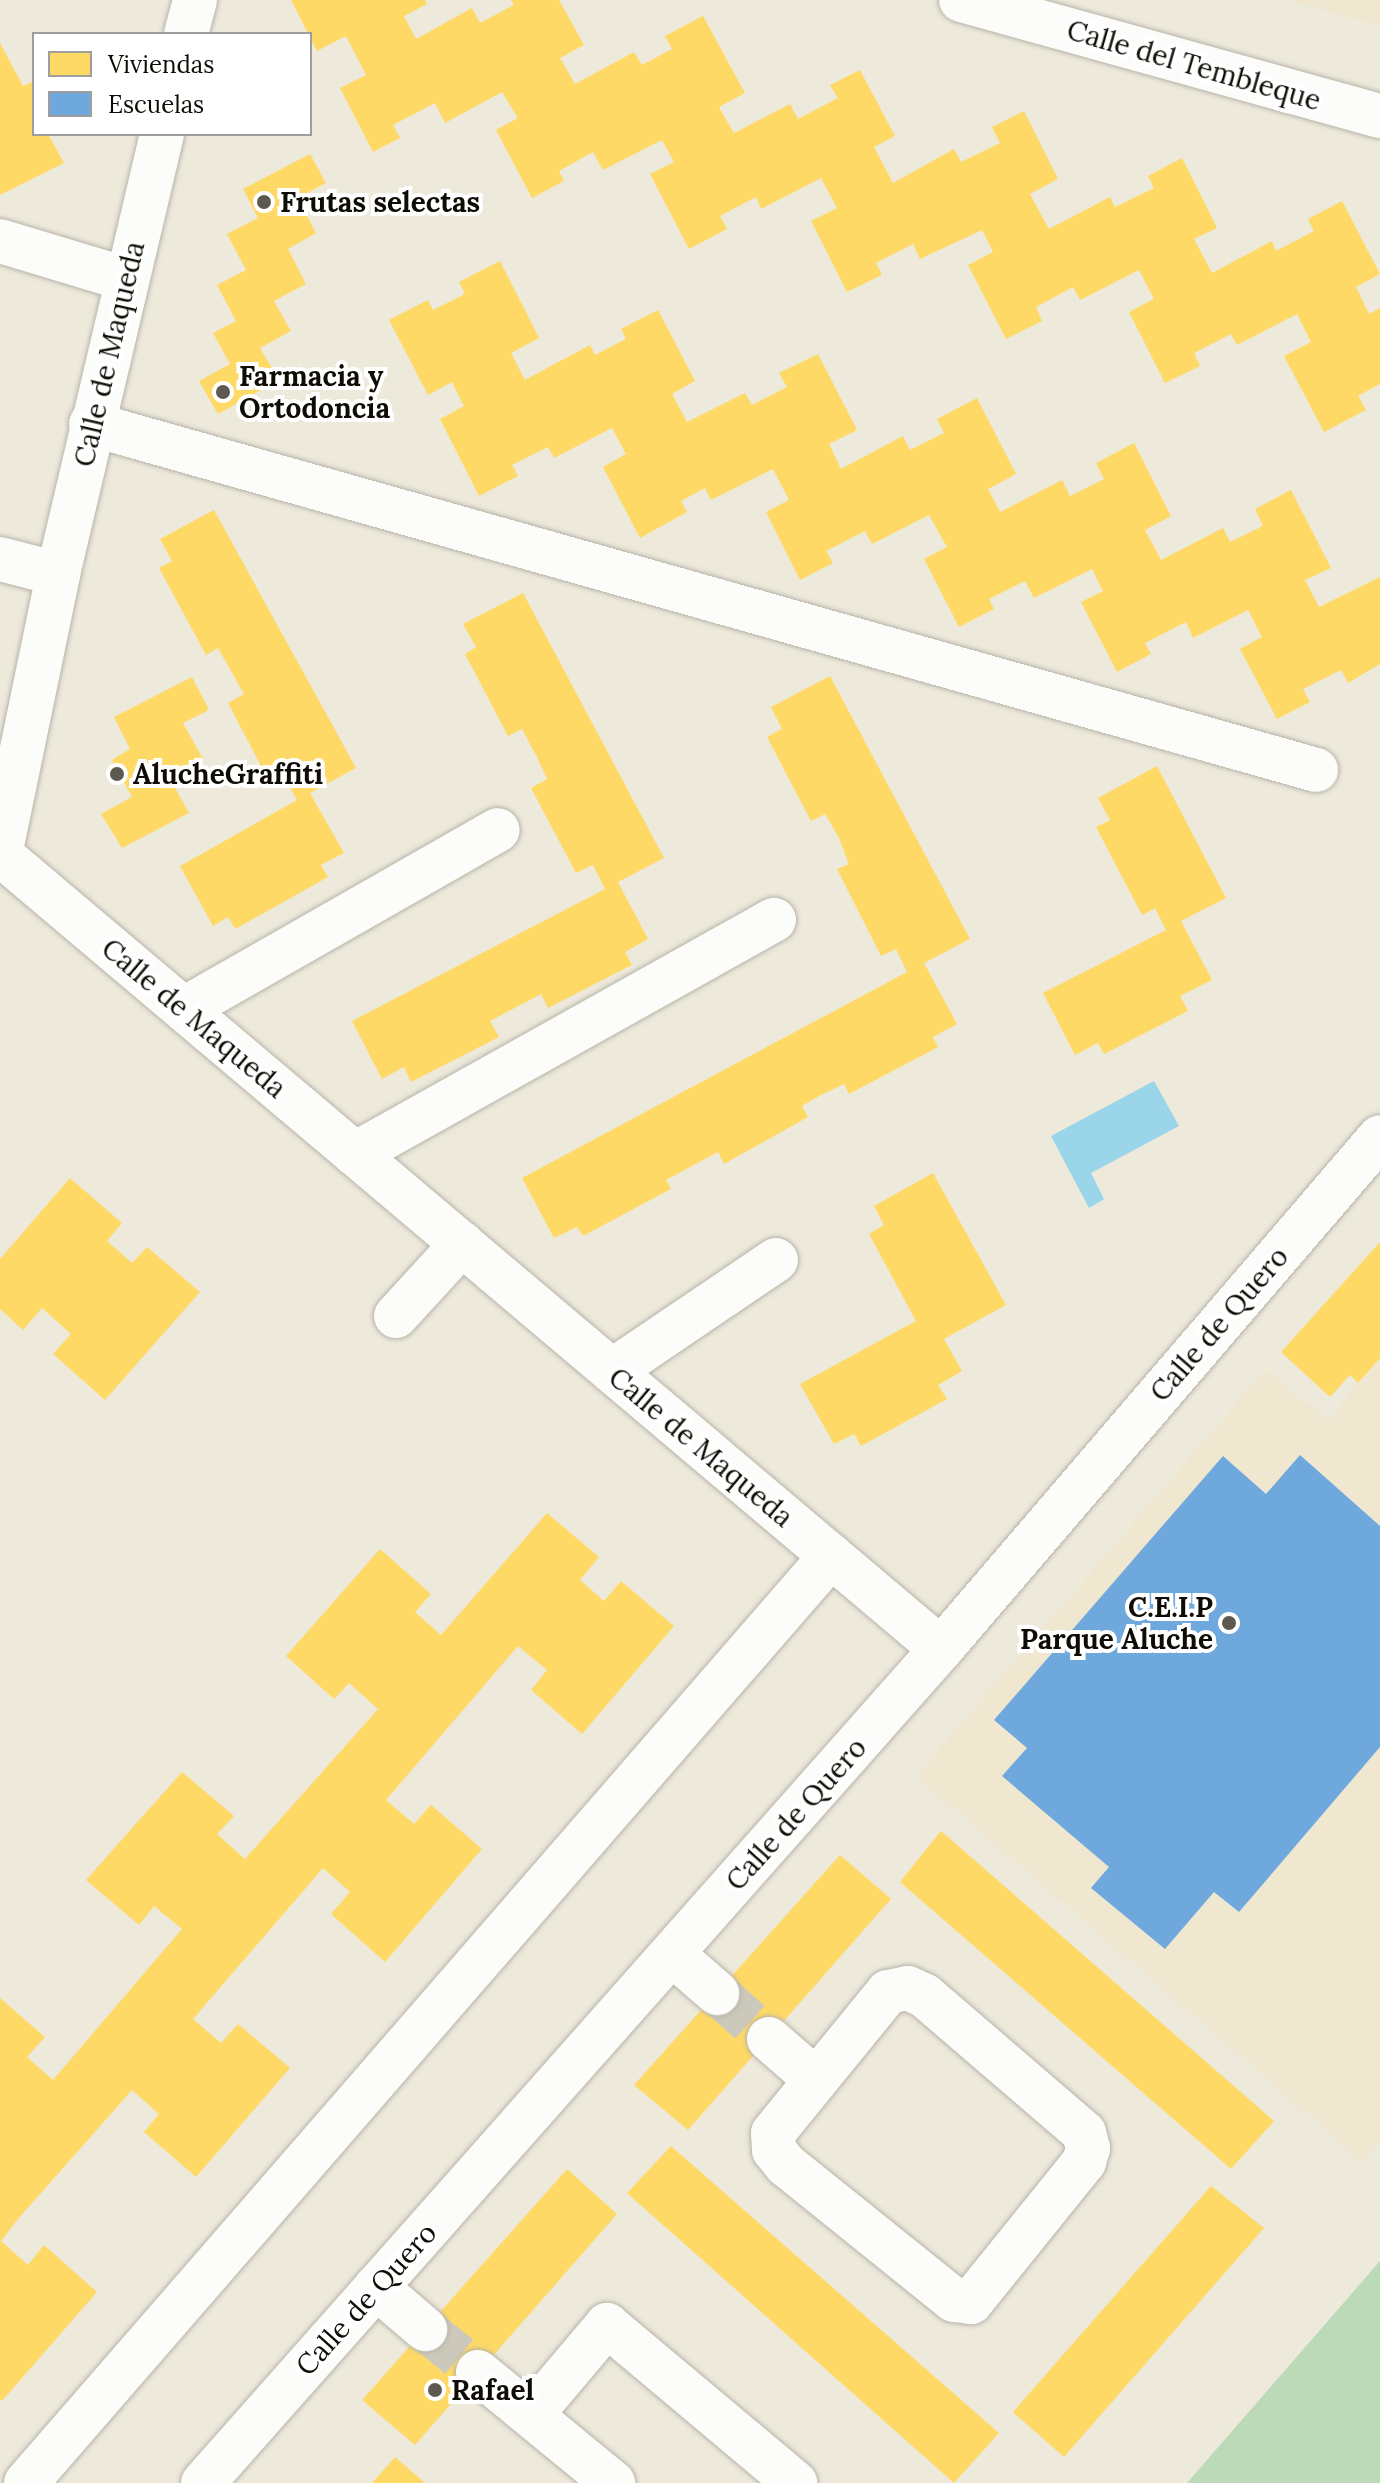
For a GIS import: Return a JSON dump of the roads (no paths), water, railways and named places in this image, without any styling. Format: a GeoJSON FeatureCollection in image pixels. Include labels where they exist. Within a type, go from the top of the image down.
{"type":"FeatureCollection","features":[{"type":"Feature","properties":{"kind":"street"},"geometry":{"type":"LineString","coordinates":[[187,32],[195,0]]}},
{"type":"Feature","properties":{"kind":"street","name":"Calle del Tembleque"},"geometry":{"type":"LineString","coordinates":[[961,0],[1380,116]]}},
{"type":"Feature","properties":{"kind":"street","name":"Calle de Maqueda"},"geometry":{"type":"LineString","coordinates":[[162,136],[91,424],[0,855],[941,1649]]}},
{"type":"Feature","properties":{"kind":"street"},"geometry":{"type":"LineString","coordinates":[[0,241],[126,279]]}},
{"type":"Feature","properties":{"kind":"street"},"geometry":{"type":"LineString","coordinates":[[91,424],[1316,770]]}},
{"type":"Feature","properties":{"kind":"street"},"geometry":{"type":"LineString","coordinates":[[0,559],[58,574]]}},
{"type":"Feature","properties":{"kind":"street"},"geometry":{"type":"LineString","coordinates":[[184,1009],[498,830]]}},
{"type":"Feature","properties":{"kind":"street"},"geometry":{"type":"LineString","coordinates":[[355,1154],[774,920]]}},
{"type":"Feature","properties":{"kind":"street","name":"Calle de Quero"},"geometry":{"type":"LineString","coordinates":[[203,2483],[941,1649],[1380,1137]]}},
{"type":"Feature","properties":{"kind":"street"},"geometry":{"type":"LineString","coordinates":[[396,1316],[462,1244]]}},
{"type":"Feature","properties":{"kind":"street"},"geometry":{"type":"LineString","coordinates":[[612,1371],[776,1260]]}},
{"type":"Feature","properties":{"kind":"street"},"geometry":{"type":"LineString","coordinates":[[26,2483],[831,1556]]}},
{"type":"Feature","properties":{"kind":"street"},"geometry":{"type":"LineString","coordinates":[[672,1954],[717,1993]]}},
{"type":"Feature","properties":{"kind":"street"},"geometry":{"type":"LineString","coordinates":[[908,1988],[925,1996],[1084,2133],[1088,2148],[1084,2162],[984,2288],[971,2302],[954,2300],[786,2165],[774,2150],[773,2133],[816,2080],[888,1992],[908,1988]]}},
{"type":"Feature","properties":{"kind":"street"},"geometry":{"type":"LineString","coordinates":[[769,2039],[816,2080]]}},
{"type":"Feature","properties":{"kind":"street"},"geometry":{"type":"LineString","coordinates":[[376,2287],[425,2329]]}},
{"type":"Feature","properties":{"kind":"street"},"geometry":{"type":"LineString","coordinates":[[531,2415],[607,2325],[795,2483]]}},
{"type":"Feature","properties":{"kind":"street"},"geometry":{"type":"LineString","coordinates":[[478,2372],[613,2483]]}},
{"type":"Feature","properties":{"kind":"water"},"geometry":{"type":"Polygon","coordinates":[[[1154,1081],[1179,1126],[1091,1173],[1104,1199],[1089,1208],[1051,1136],[1154,1081]]]}},
{"type":"Feature","properties":{"kind":"tunnel"},"geometry":{"type":"LineString","coordinates":[[717,1993],[769,2039]]}},
{"type":"Feature","properties":{"kind":"tunnel"},"geometry":{"type":"LineString","coordinates":[[425,2329],[478,2372]]}},
{"type":"Feature","properties":{"kind":"place","name":"Frutas selectas"},"geometry":{"type":"Point","coordinates":[264,202]}},
{"type":"Feature","properties":{"kind":"place","name":"Farmacia y Ortodoncia"},"geometry":{"type":"Point","coordinates":[223,392]}},
{"type":"Feature","properties":{"kind":"place","name":"AlucheGraffiti"},"geometry":{"type":"Point","coordinates":[117,774]}},
{"type":"Feature","properties":{"kind":"place","name":"C.E.I.P Parque Aluche"},"geometry":{"type":"Point","coordinates":[1229,1623]}},
{"type":"Feature","properties":{"kind":"place","name":"Rafael"},"geometry":{"type":"Point","coordinates":[435,2390]}}]}
